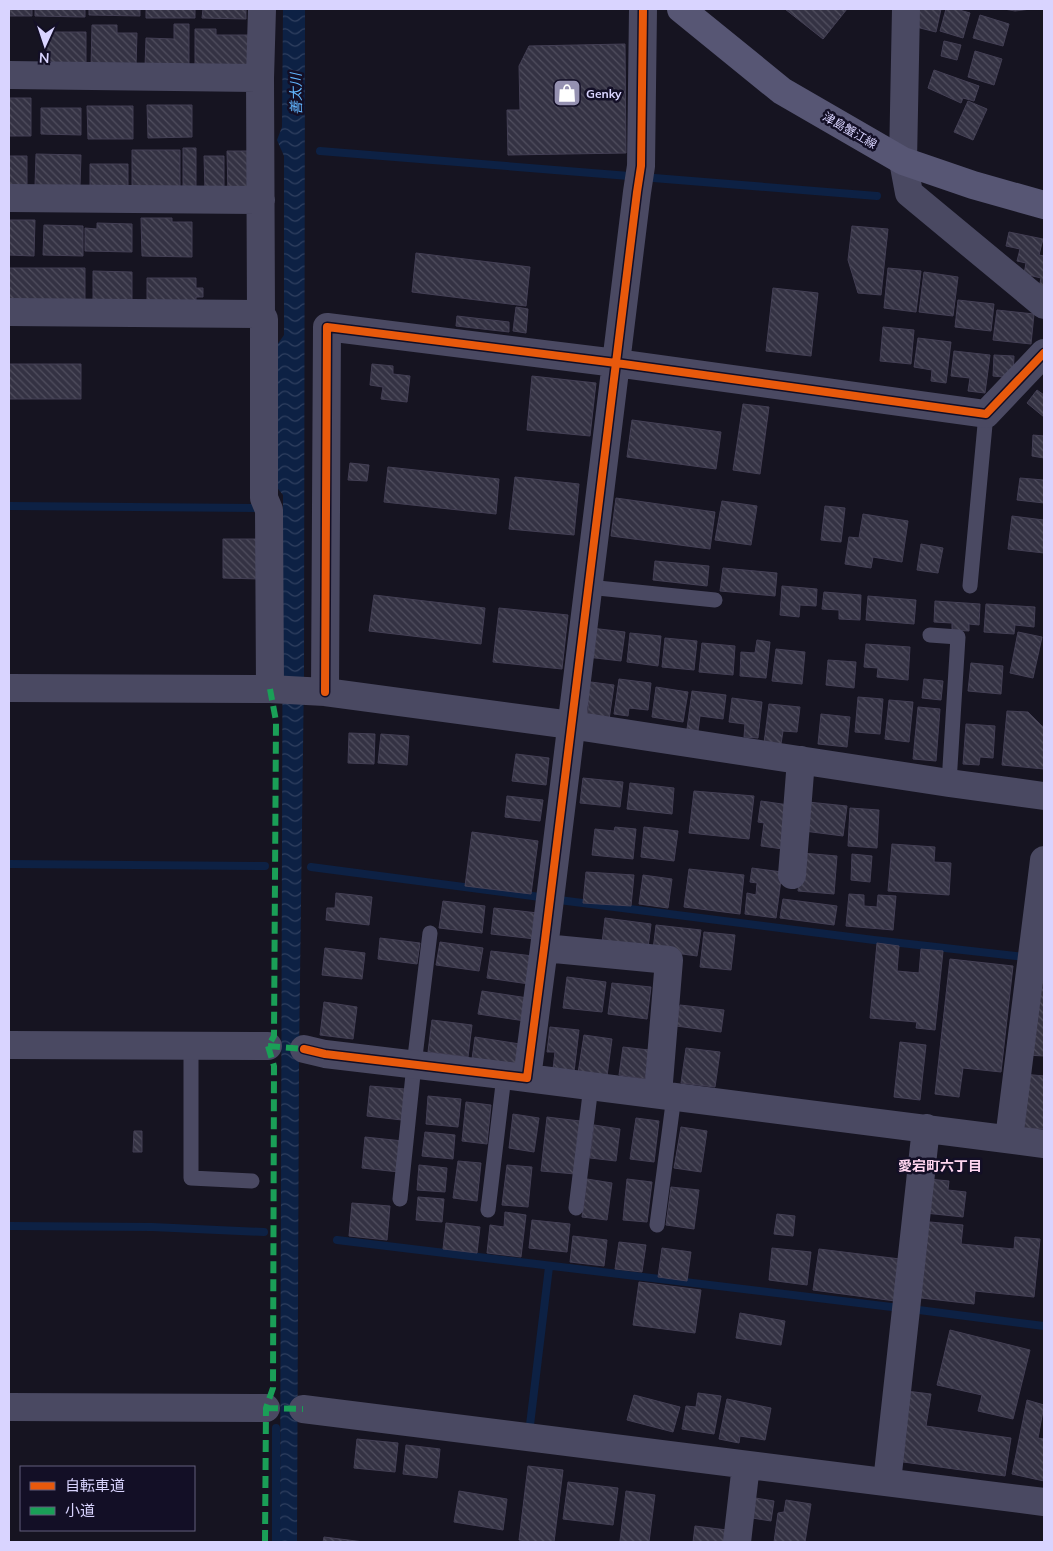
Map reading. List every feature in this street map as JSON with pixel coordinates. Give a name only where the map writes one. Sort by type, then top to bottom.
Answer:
[{"type":"main road","name":"津島蟹江線","points":[[680,9],[782,91],[902,161],[973,185],[1044,205]]},
{"type":"street","points":[[262,9],[260,78],[261,314],[264,319],[264,498],[269,510],[273,690]]},
{"type":"street","points":[[515,1077],[544,948],[636,192],[641,166],[644,9]]},
{"type":"street","points":[[906,9],[902,161],[909,193],[1044,306]]},
{"type":"street","points":[[9,75],[260,78]]},
{"type":"street","points":[[9,198],[260,200]]},
{"type":"street","points":[[9,312],[261,314]]},
{"type":"street","points":[[316,691],[327,327],[616,363],[986,414],[1044,353]]},
{"type":"street","points":[[9,688],[316,691],[571,725],[1044,796]]},
{"type":"street","points":[[792,875],[801,760]]},
{"type":"street","points":[[1009,1139],[1044,860]]},
{"type":"street","points":[[544,948],[669,960],[666,1095]]},
{"type":"street","points":[[9,1045],[268,1046]]},
{"type":"street","points":[[304,1049],[325,1054],[666,1095],[1044,1144]]},
{"type":"street","points":[[887,1482],[926,1128]]},
{"type":"street","points":[[9,1407],[266,1408]]},
{"type":"street","points":[[303,1409],[1044,1502]]},
{"type":"street","points":[[737,1542],[746,1465]]},
{"type":"lane","points":[[970,586],[986,414]]},
{"type":"lane","points":[[588,587],[715,600]]},
{"type":"lane","points":[[930,635],[958,637],[948,783]]},
{"type":"lane","points":[[400,1199],[430,933]]},
{"type":"lane","points":[[191,1046],[191,1178],[252,1181]]},
{"type":"lane","points":[[488,1210],[515,1077]]},
{"type":"lane","points":[[576,1208],[591,1086]]},
{"type":"lane","points":[[657,1225],[666,1095]]},
{"type":"water","name":"善太川","points":[[283,9],[305,9],[304,673],[299,1057],[297,1542],[280,1542],[283,495],[275,485],[277,345],[284,335],[284,156],[277,140],[282,127]]},
{"type":"building","points":[[9,9],[32,9],[32,16],[9,16]]},
{"type":"building","points":[[35,9],[85,9],[85,17],[35,16]]},
{"type":"building","points":[[89,9],[140,9],[140,16],[89,15]]},
{"type":"building","points":[[146,9],[195,9],[195,18],[146,18]]},
{"type":"building","points":[[203,9],[246,9],[246,19],[202,18]]},
{"type":"building","points":[[785,9],[847,9],[823,39]]},
{"type":"building","points":[[916,9],[941,9],[936,32],[912,26]]},
{"type":"building","points":[[946,9],[956,9],[970,13],[963,38],[940,31]]},
{"type":"building","points":[[1004,9],[1031,9],[1015,11]]},
{"type":"building","points":[[980,15],[1009,24],[1003,46],[973,38]]},
{"type":"building","points":[[174,24],[189,24],[189,68],[145,67],[146,38],[174,39]]},
{"type":"building","points":[[92,25],[117,25],[117,33],[137,33],[136,67],[91,67]]},
{"type":"building","points":[[195,29],[216,29],[216,35],[250,35],[250,67],[195,66]]},
{"type":"building","points":[[44,32],[86,32],[86,66],[44,65]]},
{"type":"building","points":[[944,41],[961,45],[957,60],[941,56]]},
{"type":"building","points":[[625,44],[626,153],[508,155],[507,110],[520,110],[519,66],[529,46]]},
{"type":"building","points":[[975,51],[1002,59],[994,85],[968,77]]},
{"type":"building","points":[[934,70],[979,86],[974,101],[963,98],[961,103],[928,88]]},
{"type":"building","points":[[9,98],[31,98],[31,136],[9,136]]},
{"type":"building","points":[[968,101],[987,109],[973,140],[954,132]]},
{"type":"building","points":[[147,105],[192,105],[192,137],[148,138]]},
{"type":"building","points":[[87,106],[133,106],[133,139],[88,139]]},
{"type":"building","points":[[41,108],[81,108],[81,135],[41,134]]},
{"type":"building","points":[[183,148],[196,148],[196,188],[183,188]]},
{"type":"building","points":[[132,150],[180,150],[180,187],[132,187]]},
{"type":"building","points":[[227,151],[252,151],[253,185],[228,194]]},
{"type":"building","points":[[36,154],[81,155],[80,186],[35,186]]},
{"type":"building","points":[[9,156],[27,156],[27,188],[9,188]]},
{"type":"building","points":[[204,156],[224,156],[224,190],[205,190]]},
{"type":"building","points":[[90,164],[128,164],[128,190],[90,191]]},
{"type":"building","points":[[141,218],[172,218],[172,222],[192,222],[192,257],[142,256]]},
{"type":"building","points":[[9,220],[35,220],[34,256],[9,255]]},
{"type":"building","points":[[97,223],[132,224],[132,252],[85,251],[85,228],[97,229]]},
{"type":"building","points":[[44,225],[83,226],[83,256],[43,255]]},
{"type":"building","points":[[852,226],[888,229],[881,295],[858,293],[848,260]]},
{"type":"building","points":[[1009,232],[1043,239],[1039,255],[1044,256],[1044,289],[1039,288],[1041,278],[1024,274],[1026,263],[1017,261],[1020,249],[1006,246]]},
{"type":"building","points":[[416,253],[530,267],[526,306],[412,292]]},
{"type":"building","points":[[9,268],[85,268],[85,303],[9,303]]},
{"type":"building","points":[[888,268],[921,271],[916,312],[884,308]]},
{"type":"building","points":[[93,271],[132,272],[132,304],[93,303]]},
{"type":"building","points":[[924,272],[958,277],[953,316],[919,312]]},
{"type":"building","points":[[147,278],[196,278],[196,288],[203,288],[203,297],[196,297],[196,303],[147,303]]},
{"type":"building","points":[[773,288],[818,293],[811,356],[766,351]]},
{"type":"building","points":[[958,300],[994,304],[991,331],[955,327]]},
{"type":"building","points":[[516,307],[528,309],[526,333],[513,331]]},
{"type":"building","points":[[997,310],[1034,314],[1031,344],[993,340]]},
{"type":"building","points":[[457,316],[509,322],[509,332],[456,326]]},
{"type":"building","points":[[883,327],[914,330],[911,364],[880,361]]},
{"type":"building","points":[[918,338],[951,342],[946,383],[931,381],[932,370],[914,367]]},
{"type":"building","points":[[954,351],[990,355],[985,393],[968,391],[970,378],[951,376]]},
{"type":"building","points":[[994,355],[1014,356],[1013,378],[993,376]]},
{"type":"building","points":[[9,364],[81,364],[81,399],[9,399]]},
{"type":"building","points":[[372,364],[393,366],[393,374],[410,376],[407,402],[381,399],[383,387],[370,385]]},
{"type":"building","points":[[532,376],[596,383],[590,436],[527,430]]},
{"type":"building","points":[[1037,390],[1044,395],[1044,417],[1027,403]]},
{"type":"building","points":[[743,404],[769,407],[760,474],[733,470]]},
{"type":"building","points":[[632,420],[721,432],[716,469],[627,457]]},
{"type":"building","points":[[1033,435],[1044,436],[1044,458],[1032,456]]},
{"type":"building","points":[[350,463],[369,465],[367,481],[348,480]]},
{"type":"building","points":[[388,467],[499,479],[496,514],[384,502]]},
{"type":"building","points":[[515,477],[579,484],[574,535],[509,529]]},
{"type":"building","points":[[1020,478],[1044,480],[1044,503],[1017,500]]},
{"type":"building","points":[[616,498],[715,512],[710,549],[611,536]]},
{"type":"building","points":[[722,501],[757,506],[751,545],[715,540]]},
{"type":"building","points":[[825,506],[845,508],[841,542],[821,540]]},
{"type":"building","points":[[863,514],[908,521],[902,562],[873,557],[871,568],[845,564],[849,537],[859,538]]},
{"type":"building","points":[[1012,516],[1044,520],[1044,553],[1008,549]]},
{"type":"building","points":[[223,539],[259,539],[259,579],[223,578]]},
{"type":"building","points":[[921,544],[943,548],[938,573],[917,570]]},
{"type":"building","points":[[655,561],[709,566],[707,586],[653,580]]},
{"type":"building","points":[[723,568],[777,573],[775,596],[720,591]]},
{"type":"building","points":[[782,586],[817,589],[816,606],[800,605],[799,617],[780,615]]},
{"type":"building","points":[[824,592],[861,595],[860,620],[839,619],[839,610],[822,609]]},
{"type":"building","points":[[374,595],[485,608],[481,644],[369,631]]},
{"type":"building","points":[[868,596],[916,600],[914,624],[866,620]]},
{"type":"building","points":[[935,601],[980,604],[979,625],[969,624],[969,631],[952,630],[952,623],[934,622]]},
{"type":"building","points":[[986,604],[1035,607],[1034,627],[1015,625],[1014,634],[984,632]]},
{"type":"building","points":[[499,608],[568,615],[562,669],[493,662]]},
{"type":"building","points":[[591,628],[625,632],[621,661],[587,657]]},
{"type":"building","points":[[1018,632],[1042,637],[1033,678],[1010,673]]},
{"type":"building","points":[[630,633],[661,636],[658,666],[627,662]]},
{"type":"building","points":[[665,638],[697,641],[694,670],[662,667]]},
{"type":"building","points":[[757,640],[770,642],[766,678],[740,676],[741,652],[755,653]]},
{"type":"building","points":[[702,643],[735,646],[733,675],[699,672]]},
{"type":"building","points":[[866,644],[910,647],[908,680],[877,677],[878,668],[864,667]]},
{"type":"building","points":[[776,649],[805,652],[802,684],[772,681]]},
{"type":"building","points":[[828,660],[856,662],[854,688],[826,685]]},
{"type":"building","points":[[971,663],[1003,666],[1001,694],[968,691]]},
{"type":"building","points":[[619,679],[651,683],[648,710],[629,708],[628,716],[614,714]]},
{"type":"building","points":[[924,679],[943,681],[941,700],[922,698]]},
{"type":"building","points":[[583,681],[614,685],[609,720],[587,716],[589,702],[580,701]]},
{"type":"building","points":[[656,687],[688,692],[683,722],[652,717]]},
{"type":"building","points":[[692,691],[726,695],[723,719],[700,716],[698,731],[687,729]]},
{"type":"building","points":[[858,697],[883,699],[880,734],[855,732]]},
{"type":"building","points":[[732,698],[762,702],[758,738],[744,737],[745,724],[729,722]]},
{"type":"building","points":[[889,700],[913,702],[909,742],[885,739]]},
{"type":"building","points":[[769,704],[800,707],[797,732],[783,731],[781,744],[764,743]]},
{"type":"building","points":[[918,707],[940,709],[936,761],[913,759]]},
{"type":"building","points":[[1007,711],[1028,712],[1044,727],[1044,769],[1002,765]]},
{"type":"building","points":[[821,714],[850,717],[847,747],[818,744]]},
{"type":"building","points":[[966,724],[995,726],[993,758],[980,757],[979,765],[963,764]]},
{"type":"building","points":[[349,733],[375,734],[374,764],[348,763]]},
{"type":"building","points":[[381,734],[409,736],[407,765],[378,763]]},
{"type":"building","points":[[516,754],[549,758],[546,785],[512,781]]},
{"type":"building","points":[[583,778],[623,782],[620,807],[580,803]]},
{"type":"building","points":[[630,783],[674,788],[672,814],[627,809]]},
{"type":"building","points":[[694,791],[754,796],[749,839],[689,833]]},
{"type":"building","points":[[507,796],[543,800],[540,821],[505,817]]},
{"type":"building","points":[[761,801],[789,805],[783,849],[761,846],[764,823],[758,822]]},
{"type":"building","points":[[808,802],[847,806],[843,836],[804,831]]},
{"type":"building","points":[[850,808],[879,810],[877,848],[848,846]]},
{"type":"building","points":[[615,827],[636,829],[633,859],[592,855],[595,829],[614,831]]},
{"type":"building","points":[[644,827],[678,831],[674,861],[641,857]]},
{"type":"building","points":[[472,832],[538,841],[531,894],[465,886]]},
{"type":"building","points":[[892,844],[935,847],[934,862],[951,863],[949,895],[888,891]]},
{"type":"building","points":[[802,853],[837,856],[834,894],[798,891]]},
{"type":"building","points":[[852,854],[872,856],[870,882],[851,880]]},
{"type":"building","points":[[752,868],[782,872],[776,918],[745,914],[747,893],[756,895],[757,883],[750,882]]},
{"type":"building","points":[[689,869],[744,875],[740,914],[684,907]]},
{"type":"building","points":[[586,872],[634,875],[631,906],[583,903]]},
{"type":"building","points":[[643,875],[672,879],[668,908],[639,904]]},
{"type":"building","points":[[336,893],[372,897],[369,925],[326,920],[327,908],[335,908]]},
{"type":"building","points":[[849,894],[864,895],[864,906],[877,907],[878,895],[896,896],[893,930],[846,926]]},
{"type":"building","points":[[783,899],[837,906],[834,925],[780,918]]},
{"type":"building","points":[[443,901],[485,906],[482,933],[439,928]]},
{"type":"building","points":[[494,908],[538,913],[535,939],[491,934]]},
{"type":"building","points":[[605,918],[651,924],[648,948],[602,943]]},
{"type":"building","points":[[656,925],[701,930],[697,956],[653,950]]},
{"type":"building","points":[[704,932],[735,935],[731,970],[700,967]]},
{"type":"building","points":[[380,938],[420,943],[417,964],[378,959]]},
{"type":"building","points":[[440,942],[483,948],[479,971],[436,965]]},
{"type":"building","points":[[877,943],[899,946],[897,971],[919,973],[921,949],[943,951],[935,1030],[916,1028],[917,1022],[870,1018]]},
{"type":"building","points":[[325,948],[365,953],[362,979],[322,975]]},
{"type":"building","points":[[491,951],[533,956],[529,984],[487,978]]},
{"type":"building","points":[[950,959],[1013,966],[1001,1072],[963,1068],[959,1097],[935,1094]]},
{"type":"building","points":[[1044,967],[1044,1056],[1027,1055]]},
{"type":"building","points":[[567,977],[606,982],[602,1012],[563,1008]]},
{"type":"building","points":[[612,983],[651,987],[647,1019],[608,1014]]},
{"type":"building","points":[[482,991],[528,998],[525,1021],[478,1014]]},
{"type":"building","points":[[324,1002],[357,1007],[353,1039],[320,1035]]},
{"type":"building","points":[[680,1005],[724,1010],[721,1032],[676,1026]]},
{"type":"building","points":[[432,1020],[472,1025],[468,1057],[428,1052]]},
{"type":"building","points":[[550,1027],[579,1030],[574,1072],[553,1069],[555,1052],[547,1052]]},
{"type":"building","points":[[584,1035],[612,1039],[607,1076],[578,1073]]},
{"type":"building","points":[[475,1037],[520,1044],[517,1065],[472,1059]]},
{"type":"building","points":[[900,1042],[926,1045],[920,1100],[894,1097]]},
{"type":"building","points":[[623,1047],[649,1050],[645,1079],[619,1075]]},
{"type":"building","points":[[686,1048],[720,1052],[715,1087],[681,1083]]},
{"type":"building","points":[[1023,1074],[1044,1076],[1044,1129],[1020,1128]]},
{"type":"building","points":[[370,1086],[405,1089],[402,1120],[367,1116]]},
{"type":"building","points":[[428,1096],[461,1099],[458,1127],[426,1124]]},
{"type":"building","points":[[466,1102],[491,1105],[487,1144],[462,1141]]},
{"type":"building","points":[[513,1114],[539,1118],[534,1152],[509,1148]]},
{"type":"building","points":[[547,1117],[580,1121],[575,1174],[541,1171]]},
{"type":"building","points":[[636,1118],[659,1121],[654,1162],[630,1159]]},
{"type":"building","points":[[594,1125],[620,1129],[616,1161],[590,1158]]},
{"type":"building","points":[[681,1127],[707,1131],[701,1172],[674,1168]]},
{"type":"building","points":[[134,1131],[142,1131],[142,1152],[133,1152]]},
{"type":"building","points":[[425,1132],[455,1135],[453,1159],[422,1156]]},
{"type":"building","points":[[365,1137],[403,1141],[399,1172],[362,1168]]},
{"type":"building","points":[[458,1161],[481,1163],[477,1201],[453,1198]]},
{"type":"building","points":[[419,1165],[447,1168],[445,1192],[417,1190]]},
{"type":"building","points":[[507,1165],[532,1167],[528,1207],[502,1205]]},
{"type":"building","points":[[587,1179],[612,1183],[607,1220],[582,1217]]},
{"type":"building","points":[[627,1179],[652,1182],[647,1222],[623,1220]]},
{"type":"building","points":[[928,1179],[949,1181],[948,1190],[966,1192],[963,1217],[925,1213]]},
{"type":"building","points":[[671,1187],[699,1190],[694,1229],[666,1225]]},
{"type":"building","points":[[418,1197],[444,1199],[442,1222],[416,1220]]},
{"type":"building","points":[[352,1203],[390,1206],[387,1240],[349,1236]]},
{"type":"building","points":[[505,1212],[526,1215],[521,1257],[487,1253],[490,1225],[504,1227]]},
{"type":"building","points":[[777,1214],[795,1216],[793,1236],[774,1234]]},
{"type":"building","points":[[532,1220],[570,1224],[567,1252],[529,1248]]},
{"type":"building","points":[[919,1221],[963,1225],[961,1244],[1014,1249],[1015,1237],[1040,1239],[1034,1297],[975,1291],[974,1304],[912,1297]]},
{"type":"building","points":[[446,1223],[480,1227],[477,1253],[443,1249]]},
{"type":"building","points":[[573,1236],[607,1240],[604,1266],[570,1262]]},
{"type":"building","points":[[619,1242],[646,1245],[642,1272],[615,1269]]},
{"type":"building","points":[[662,1248],[691,1252],[687,1281],[658,1277]]},
{"type":"building","points":[[772,1248],[811,1252],[807,1285],[769,1280]]},
{"type":"building","points":[[819,1249],[900,1259],[895,1301],[813,1290]]},
{"type":"building","points":[[639,1282],[701,1290],[695,1333],[633,1325]]},
{"type":"building","points":[[740,1313],[785,1321],[781,1345],[736,1338]]},
{"type":"building","points":[[950,1330],[1030,1350],[1013,1419],[978,1411],[982,1395],[937,1385]]},
{"type":"building","points":[[906,1391],[931,1394],[926,1426],[1011,1438],[1005,1476],[896,1461]]},
{"type":"building","points":[[698,1393],[721,1396],[714,1434],[682,1429],[686,1406],[696,1407]]},
{"type":"building","points":[[634,1395],[680,1407],[673,1432],[627,1420]]},
{"type":"building","points":[[727,1399],[771,1408],[765,1440],[740,1436],[739,1443],[719,1439]]},
{"type":"building","points":[[1027,1400],[1044,1405],[1038,1438],[1044,1439],[1044,1481],[1012,1474]]},
{"type":"building","points":[[357,1439],[398,1443],[395,1472],[354,1468]]},
{"type":"building","points":[[406,1445],[440,1449],[437,1478],[403,1474]]},
{"type":"building","points":[[528,1466],[563,1470],[554,1542],[519,1540]]},
{"type":"building","points":[[568,1482],[618,1488],[613,1525],[563,1519]]},
{"type":"building","points":[[459,1491],[507,1499],[503,1530],[454,1522]]},
{"type":"building","points":[[626,1491],[655,1495],[649,1542],[620,1541]]},
{"type":"building","points":[[749,1497],[774,1501],[771,1521],[746,1517]]},
{"type":"building","points":[[786,1500],[811,1504],[805,1542],[774,1542],[778,1513],[784,1512]]},
{"type":"building","points":[[695,1526],[727,1530],[725,1542],[693,1542]]},
{"type":"building","points":[[324,1537],[364,1542],[323,1542]]},
{"type":"waterway","points":[[320,151],[877,196]]},
{"type":"waterway","points":[[9,506],[256,508]]},
{"type":"waterway","points":[[9,864],[265,866]]},
{"type":"waterway","points":[[311,867],[540,897]]},
{"type":"waterway","points":[[559,900],[1024,957]]},
{"type":"waterway","points":[[9,1226],[152,1227],[264,1232]]},
{"type":"waterway","points":[[337,1240],[900,1308]]},
{"type":"waterway","points":[[530,1425],[549,1267]]},
{"type":"waterway","points":[[911,1309],[1044,1326]]},
{"type":"waterway","points":[[276,1428],[276,1542]]},
{"type":"marked path","points":[[265,1542],[266,1408],[273,1388],[274,1066],[268,1046],[274,1036],[276,721],[270,689]]},
{"type":"marked path","points":[[268,1046],[304,1049]]},
{"type":"marked path","points":[[266,1408],[303,1409]]},
{"type":"cycle path","points":[[304,1049],[325,1054],[527,1078],[641,166],[643,9]]},
{"type":"cycle path","points":[[325,692],[327,327],[616,363],[986,414],[1044,353]]},
{"type":"place","name":"Genky","points":[[567,93]]},
{"type":"district","name":"愛宕町六丁目","points":[[940,1166]]}]
